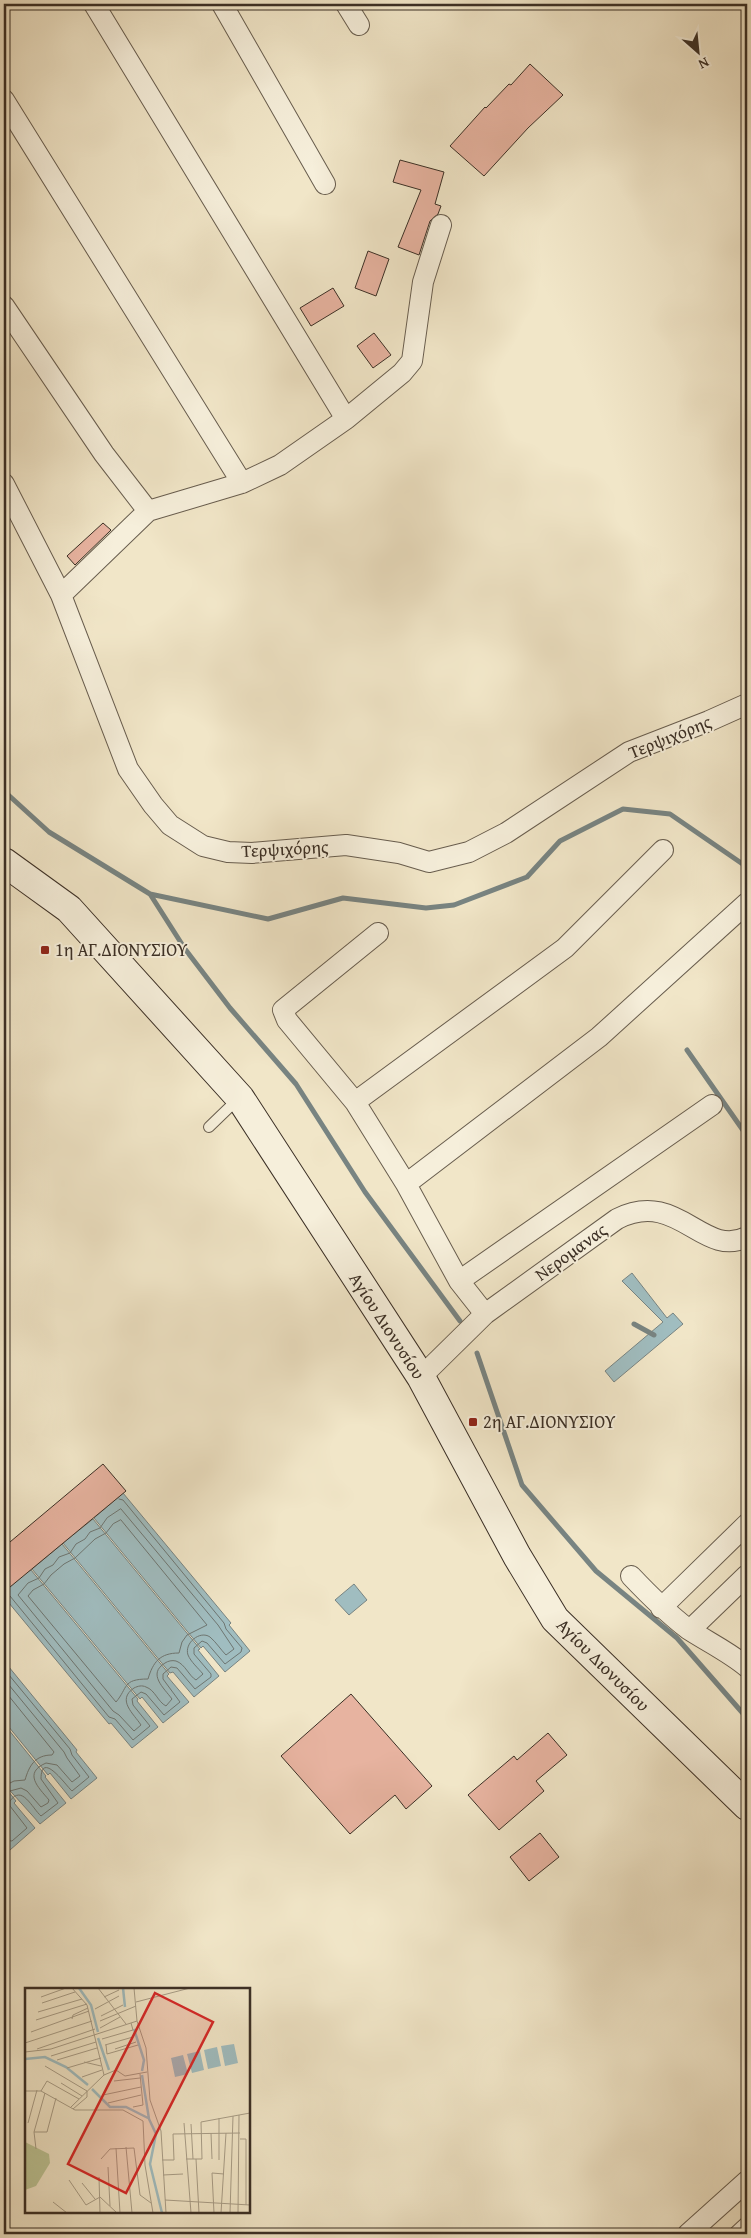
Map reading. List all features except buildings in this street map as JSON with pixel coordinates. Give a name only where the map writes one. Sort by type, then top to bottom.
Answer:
[{"type":"street","points":[[94,4],[346,419]]},
{"type":"street","points":[[222,4],[324,184]]},
{"type":"street","points":[[346,4],[359,25]]},
{"type":"street","points":[[4,100],[242,483]]},
{"type":"street","points":[[61,595],[148,512],[242,483],[280,465],[346,419],[402,374],[412,361],[424,282],[441,225]]},
{"type":"street","points":[[4,306],[104,454],[148,512]]},
{"type":"street","name":"Τερψιχόρης","points":[[4,484],[61,595],[128,769],[153,805],[170,825],[203,846],[228,852],[252,853],[346,846],[399,853],[429,862],[468,852],[506,833],[629,752],[710,722],[747,704]]},
{"type":"street","points":[[356,1102],[565,948],[663,850]]},
{"type":"street","name":"Αγίου Διονυσίου","points":[[4,862],[69,909],[240,1098],[421,1377],[517,1556],[555,1619],[747,1806]]},
{"type":"street","points":[[406,1184],[599,1037],[747,903]]},
{"type":"street","points":[[378,933],[283,1010],[287,1020],[356,1102],[406,1184],[459,1281],[485,1314]]},
{"type":"street","points":[[459,1281],[712,1105]]},
{"type":"street","name":"Νερομανας","points":[[421,1377],[485,1314],[617,1219],[631,1212],[646,1210],[661,1212],[679,1219],[712,1238],[728,1241],[747,1237]]},
{"type":"street","points":[[661,1608],[747,1524]]},
{"type":"street","points":[[690,1630],[747,1574]]},
{"type":"street","points":[[631,1576],[661,1608],[690,1630],[732,1655],[747,1667]]},
{"type":"street","points":[[688,2234],[747,2181]]},
{"type":"lane","points":[[209,1126],[240,1098]]},
{"type":"lane","points":[[733,2234],[747,2221]]},
{"type":"water","points":[[632,1273],[667,1318],[673,1313],[683,1324],[614,1382],[605,1371],[663,1322],[622,1281]]},
{"type":"water","points":[[123,1493],[231,1623],[229,1625],[250,1651],[225,1672],[203,1646],[201,1648],[94,1518]]},
{"type":"water","points":[[93,1519],[200,1649],[198,1650],[219,1676],[194,1697],[173,1672],[170,1673],[63,1543]]},
{"type":"water","points":[[62,1544],[169,1674],[167,1676],[189,1702],[163,1723],[142,1697],[140,1699],[32,1569]]},
{"type":"water","points":[[12,1550],[29,1571],[31,1570],[138,1699],[137,1701],[158,1727],[132,1748],[111,1723],[109,1724],[4,1597],[4,1571],[14,1583],[17,1580],[4,1564],[4,1556]]},
{"type":"water","points":[[354,1584],[367,1600],[349,1615],[335,1600]]},
{"type":"water","points":[[4,1661],[77,1750],[76,1752],[97,1778],[71,1799],[50,1773],[48,1775],[4,1721]]},
{"type":"water","points":[[4,1724],[66,1803],[40,1824],[4,1784]]},
{"type":"water","points":[[4,1786],[16,1801],[14,1803],[35,1828],[10,1850],[4,1842]]},
{"type":"waterway","points":[[4,791],[49,832],[150,894],[185,949],[230,1008],[296,1084],[365,1192],[460,1321]]},
{"type":"waterway","points":[[150,894],[268,919],[343,898],[426,908],[454,905],[527,877],[560,841],[623,809],[670,814],[747,867]]},
{"type":"waterway","points":[[687,1050],[747,1136]]},
{"type":"waterway","points":[[634,1324],[654,1335]]},
{"type":"waterway","points":[[477,1353],[522,1485],[596,1571],[677,1638],[747,1718]]},
{"type":"place","name":"1η ΑΓ.ΔΙΟΝΥΣΙΟΥ","points":[[45,950]]},
{"type":"place","name":"2η ΑΓ.ΔΙΟΝΥΣΙΟΥ","points":[[473,1422]]}]
